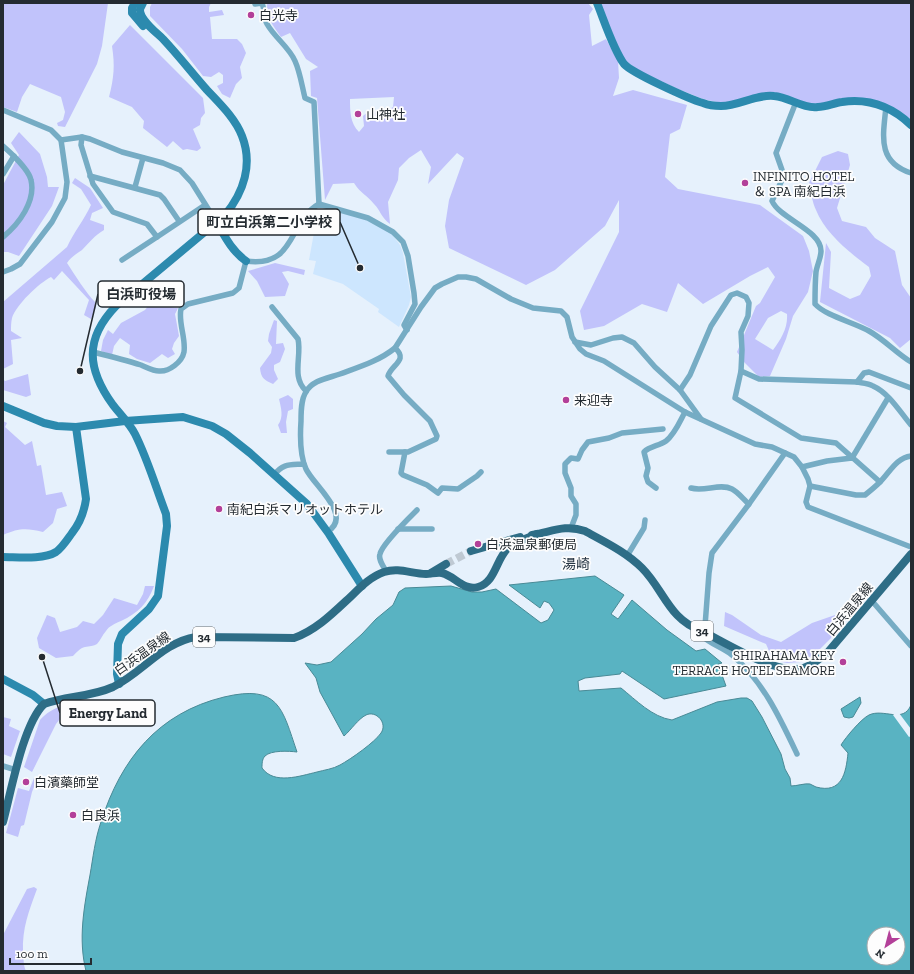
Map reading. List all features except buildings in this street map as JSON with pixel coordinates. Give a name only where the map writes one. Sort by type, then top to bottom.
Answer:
[{"type":"main road","name":"白浜温泉線","points":[[44,704],[95,693],[119,684],[166,650],[187,639],[196,637],[294,638],[306,634],[362,586],[386,571],[400,570],[418,573],[443,574],[470,588],[481,586],[488,580],[508,548],[517,542],[552,529],[571,528],[585,531],[627,556],[641,567],[650,577],[679,618],[692,628],[702,631],[771,665],[786,670],[800,669],[813,663],[828,652],[911,554]]},
{"type":"main road","name":"白浜温泉線","points":[[471,551],[525,535],[537,534]]},
{"type":"main road","points":[[430,574],[446,564]]},
{"type":"main road","points":[[3,822],[23,744],[37,713],[44,704]]},
{"type":"street","points":[[119,684],[117,674],[118,644],[122,634],[149,609],[158,596],[167,526],[166,514],[134,432],[102,389],[97,377],[92,352],[93,342],[107,315],[116,306],[202,233],[217,223],[235,203],[240,194],[246,175],[247,157],[242,136],[224,108],[133,15],[132,8],[135,3]]},
{"type":"street","points":[[143,3],[140,9],[140,14],[142,17],[176,53],[207,90]]},
{"type":"street","points":[[255,4],[262,3],[267,24],[285,46],[295,62],[305,98],[314,102],[319,204]]},
{"type":"street","points":[[596,3],[624,64],[632,70],[704,104],[728,106],[763,97],[774,96],[809,107],[818,107],[843,101],[864,102],[886,107],[897,113],[911,125]]},
{"type":"street","points":[[796,102],[776,153],[782,170],[782,180],[772,201],[780,212],[810,232],[818,242],[821,250],[816,272],[815,304],[820,310],[858,325],[870,332],[890,345],[911,362]]},
{"type":"street","points":[[886,107],[883,138],[889,158],[896,167],[911,173]]},
{"type":"street","points":[[3,110],[51,130],[61,140],[67,182],[65,198],[52,222],[20,264],[3,272]]},
{"type":"street","points":[[61,140],[82,138],[90,139],[122,152],[163,163],[180,170],[192,183],[231,247],[246,261],[263,262],[280,254],[293,237],[305,216],[310,210],[319,204],[368,218],[393,232],[403,242],[408,256],[414,293],[414,306],[404,325],[407,330]]},
{"type":"street","points":[[82,138],[82,145],[93,184],[113,212],[147,224],[157,236]]},
{"type":"street","points":[[3,146],[14,156],[31,179],[32,196],[19,219],[3,236]]},
{"type":"street","points":[[3,174],[14,156]]},
{"type":"street","points":[[135,188],[143,158]]},
{"type":"street","points":[[90,176],[162,196],[179,221]]},
{"type":"street","points":[[122,260],[205,205]]},
{"type":"street","points":[[92,352],[159,371],[168,370],[177,364],[184,354],[185,343],[179,317],[181,309],[188,304],[233,294],[239,288],[246,261]]},
{"type":"street","points":[[327,532],[332,529],[336,521],[335,511],[312,480],[304,464],[300,420],[302,402],[306,391],[309,387],[321,380],[377,360],[384,356],[394,348],[407,330],[420,307],[435,288],[449,280],[458,277],[466,277],[484,283],[511,299],[533,308],[562,311],[568,317],[572,338],[580,349],[586,354],[604,361],[685,412],[755,444],[772,447],[794,457],[802,467],[810,486],[806,502],[808,507],[911,547]]},
{"type":"street","points":[[680,390],[690,375],[711,326],[731,295],[737,293],[746,297],[749,303],[748,316],[741,332],[741,371],[736,398],[801,438],[836,442],[880,482]]},
{"type":"street","points":[[272,308],[298,339],[297,372],[303,389],[306,391]]},
{"type":"street","points":[[575,342],[591,346],[613,338],[622,337],[634,343],[655,367],[680,390],[702,420]]},
{"type":"street","points":[[389,452],[405,452],[417,449],[436,439],[437,436],[430,421],[404,395],[388,376],[389,372],[396,365],[400,356],[394,348]]},
{"type":"street","points":[[741,371],[759,379],[857,382],[872,385],[888,398],[911,425]]},
{"type":"street","points":[[857,382],[864,373],[869,372],[911,388]]},
{"type":"street","points":[[852,458],[888,398]]},
{"type":"street","points":[[3,406],[44,423],[57,426],[76,427],[125,421],[183,417],[212,426],[226,434],[250,453],[307,504],[362,586]]},
{"type":"street","points":[[656,488],[648,482],[646,476],[648,468],[644,452],[648,448],[662,444],[668,440],[685,412]]},
{"type":"street","points":[[3,557],[40,557],[55,552],[63,546],[79,524],[86,500],[76,427]]},
{"type":"street","points":[[571,528],[576,515],[576,504],[571,496],[571,488],[565,474],[565,464],[571,458],[578,459],[588,442],[609,438],[622,433],[663,430]]},
{"type":"street","points":[[405,452],[401,473],[426,485],[438,493],[442,488],[458,489],[481,472]]},
{"type":"street","points":[[785,453],[712,553],[705,626],[701,635],[731,654],[753,675],[775,709],[797,754]]},
{"type":"street","points":[[810,486],[856,495],[865,495],[880,482],[896,462],[905,457],[911,456]]},
{"type":"street","points":[[802,467],[827,461],[852,458]]},
{"type":"street","points":[[274,475],[279,468],[283,466],[304,464]]},
{"type":"street","points":[[691,488],[696,490],[723,487],[732,489],[749,504]]},
{"type":"street","points":[[386,571],[380,560],[382,548],[417,510]]},
{"type":"street","points":[[627,556],[641,532],[645,520]]},
{"type":"street","points":[[398,529],[432,529]]},
{"type":"street","points":[[872,601],[911,646]]},
{"type":"street","points":[[3,679],[33,695],[44,704]]},
{"type":"street","points":[[3,766],[16,770]]},
{"type":"shaded area","points":[[3,3],[108,3],[102,46],[97,64],[65,127],[58,126],[57,123],[63,120],[65,112],[61,97],[30,84],[22,97],[17,112],[3,107]]},
{"type":"shaded area","points":[[152,3],[211,3],[209,12],[222,10],[224,15],[210,17],[212,39],[237,39],[242,44],[246,53],[240,67],[242,78],[236,84],[230,98],[222,94],[217,86],[223,83],[223,75],[219,72],[211,77],[203,76],[182,49],[150,16],[150,7]]},
{"type":"shaded area","points":[[267,3],[588,3],[593,9],[589,15],[592,46],[606,39],[618,61],[619,78],[613,96],[633,90],[687,105],[680,129],[670,134],[665,177],[678,189],[760,205],[803,236],[809,251],[813,271],[808,292],[793,316],[786,339],[770,376],[759,377],[744,362],[737,352],[756,306],[760,303],[775,277],[768,267],[703,304],[678,283],[667,312],[642,304],[604,326],[584,330],[580,311],[619,232],[619,200],[605,226],[555,270],[526,285],[449,248],[445,226],[449,200],[464,158],[457,153],[428,184],[431,167],[421,150],[409,158],[399,168],[398,180],[388,202],[390,224],[354,183],[333,184],[325,200],[317,98],[311,96],[310,71],[318,67],[306,59],[290,33],[281,37],[271,21]],"holes":[[[394,97],[393,107],[385,112],[369,111],[363,116],[364,126],[359,132],[352,121],[350,99]],[[781,311],[787,314],[785,329],[773,350],[755,339],[768,318]]]},
{"type":"shaded area","points":[[599,3],[911,3],[911,119],[882,102],[807,104],[770,93],[721,103],[703,99],[639,71],[626,61]]},
{"type":"shaded area","points":[[130,25],[203,98],[205,113],[201,118],[200,125],[193,129],[201,148],[197,151],[187,149],[183,150],[173,141],[167,147],[143,128],[144,121],[132,107],[109,97],[114,72],[112,46]]},
{"type":"shaded area","points":[[19,132],[40,154],[47,177],[48,187],[59,187],[52,206],[19,256],[8,252],[3,252],[3,185],[19,155],[11,143]]},
{"type":"shaded area","points":[[838,151],[848,154],[850,165],[837,208],[842,221],[866,227],[875,238],[895,251],[902,285],[911,298],[911,339],[900,348],[890,338],[820,302],[826,243],[831,252],[829,288],[850,299],[860,295],[871,276],[869,267],[846,249],[825,227],[813,200],[809,183],[822,157]]},
{"type":"shaded area","points":[[75,178],[90,188],[103,208],[92,213],[90,220],[104,225],[104,230],[67,263],[84,289],[95,302],[96,307],[91,319],[84,315],[89,300],[62,271],[54,280],[51,277],[46,280],[28,295],[14,313],[11,331],[22,338],[11,340],[13,364],[3,369],[3,302],[67,247],[91,205],[81,189],[72,183]]},
{"type":"shaded area","points":[[324,209],[364,218],[391,233],[400,245],[403,253],[411,297],[399,327],[378,312],[379,309],[343,284],[313,274],[316,261],[309,260],[318,211]]},
{"type":"shaded area","points":[[275,263],[305,270],[304,275],[288,271],[282,272],[289,284],[285,296],[265,297],[257,281],[248,271]]},
{"type":"shaded area","points":[[151,286],[153,294],[157,292],[164,304],[170,307],[178,308],[175,314],[179,336],[172,349],[175,354],[168,358],[162,354],[150,363],[137,359],[129,354],[130,345],[120,338],[114,346],[112,355],[101,351],[103,340],[108,330],[113,334],[121,323],[145,310],[149,305],[149,288]]},
{"type":"shaded area","points":[[274,320],[277,321],[276,344],[283,343],[285,349],[280,362],[274,365],[274,370],[278,379],[273,384],[264,378],[261,374],[260,368],[271,353],[272,347],[268,341]]},
{"type":"shaded area","points":[[28,374],[31,395],[26,397],[3,390],[3,379],[5,381]]},
{"type":"shaded area","points":[[288,395],[293,399],[293,409],[288,411],[286,422],[287,433],[281,433],[278,425],[281,419],[279,399]]},
{"type":"shaded area","points":[[3,421],[7,423],[5,427],[25,445],[32,441],[37,466],[41,465],[46,495],[62,492],[67,506],[57,509],[53,523],[43,532],[23,529],[3,535]]},
{"type":"shaded area","points":[[595,576],[624,595],[611,614],[618,619],[632,600],[667,630],[696,651],[705,649],[722,663],[718,664],[726,686],[664,699],[622,671],[620,674],[585,678],[578,681],[579,691],[621,688],[651,712],[672,720],[717,702],[747,698],[752,701],[762,717],[781,754],[785,769],[790,778],[791,786],[810,784],[816,787],[825,788],[837,785],[844,774],[848,753],[841,745],[854,728],[869,715],[875,713],[903,714],[908,711],[911,705],[911,971],[86,971],[82,947],[83,923],[94,848],[99,828],[109,799],[119,778],[131,759],[145,742],[161,727],[180,714],[201,704],[224,697],[242,694],[256,694],[267,697],[276,703],[287,723],[297,752],[285,751],[268,754],[263,760],[262,768],[267,773],[280,778],[295,777],[328,769],[345,762],[356,755],[378,737],[383,729],[383,725],[380,718],[374,714],[366,715],[360,719],[344,736],[320,692],[316,678],[305,663],[317,665],[331,662],[393,605],[399,592],[405,588],[451,586],[472,592],[482,592],[496,589],[541,623],[548,620],[554,610],[549,603],[544,601],[540,608],[509,585]]},
{"type":"shaded area","points":[[145,586],[154,586],[149,598],[142,607],[132,615],[109,628],[97,644],[82,648],[73,656],[56,658],[39,648],[37,638],[47,615],[55,618],[60,632],[77,627],[83,621],[94,624],[103,615],[114,598],[137,605],[143,594]]},
{"type":"shaded area","points":[[725,612],[732,615],[761,635],[781,642],[812,623],[835,615],[838,619],[831,638],[816,653],[801,662],[787,663],[773,660],[766,644],[724,626]]},
{"type":"shaded area","points":[[860,697],[861,703],[853,717],[844,717],[841,709]]},
{"type":"shaded area","points":[[63,706],[66,711],[56,724],[32,772],[24,767],[40,720],[50,711]]},
{"type":"shaded area","points":[[3,717],[11,719],[9,726],[20,731],[11,757],[3,754]]},
{"type":"shaded area","points":[[34,778],[37,779],[32,792],[24,825],[21,826],[18,837],[6,833],[18,788],[29,791]]},
{"type":"shaded area","points":[[34,887],[37,889],[27,920],[23,943],[24,964],[26,971],[3,971],[3,935],[27,889]]},
{"type":"pier","points":[[893,712],[899,713],[911,729],[911,736],[909,737],[893,715]]},
{"type":"tunnel","points":[[446,564],[471,551]]},
{"type":"place","name":"白光寺","points":[[251,15]]},
{"type":"place","name":"山神社","points":[[358,114]]},
{"type":"place","name":"INFINITO HOTEL ＆ SPA 南紀白浜","points":[[745,183]]},
{"type":"place","name":"町立白浜第二小学校","points":[[360,268]]},
{"type":"place","name":"白浜町役場","points":[[80,371]]},
{"type":"place","name":"来迎寺","points":[[566,400]]},
{"type":"place","name":"南紀白浜マリオットホテル","points":[[219,509]]},
{"type":"place","name":"白浜温泉郵便局","points":[[478,544]]},
{"type":"place","name":"Energy Land","points":[[42,657]]},
{"type":"place","name":"SHIRAHAMA KEY TERRACE HOTEL SEAMORE","points":[[843,662]]},
{"type":"place","name":"白濱藥師堂","points":[[26,782]]},
{"type":"place","name":"白良浜","points":[[73,815]]},
{"type":"district","name":"湯崎","points":[[576,564]]}]
